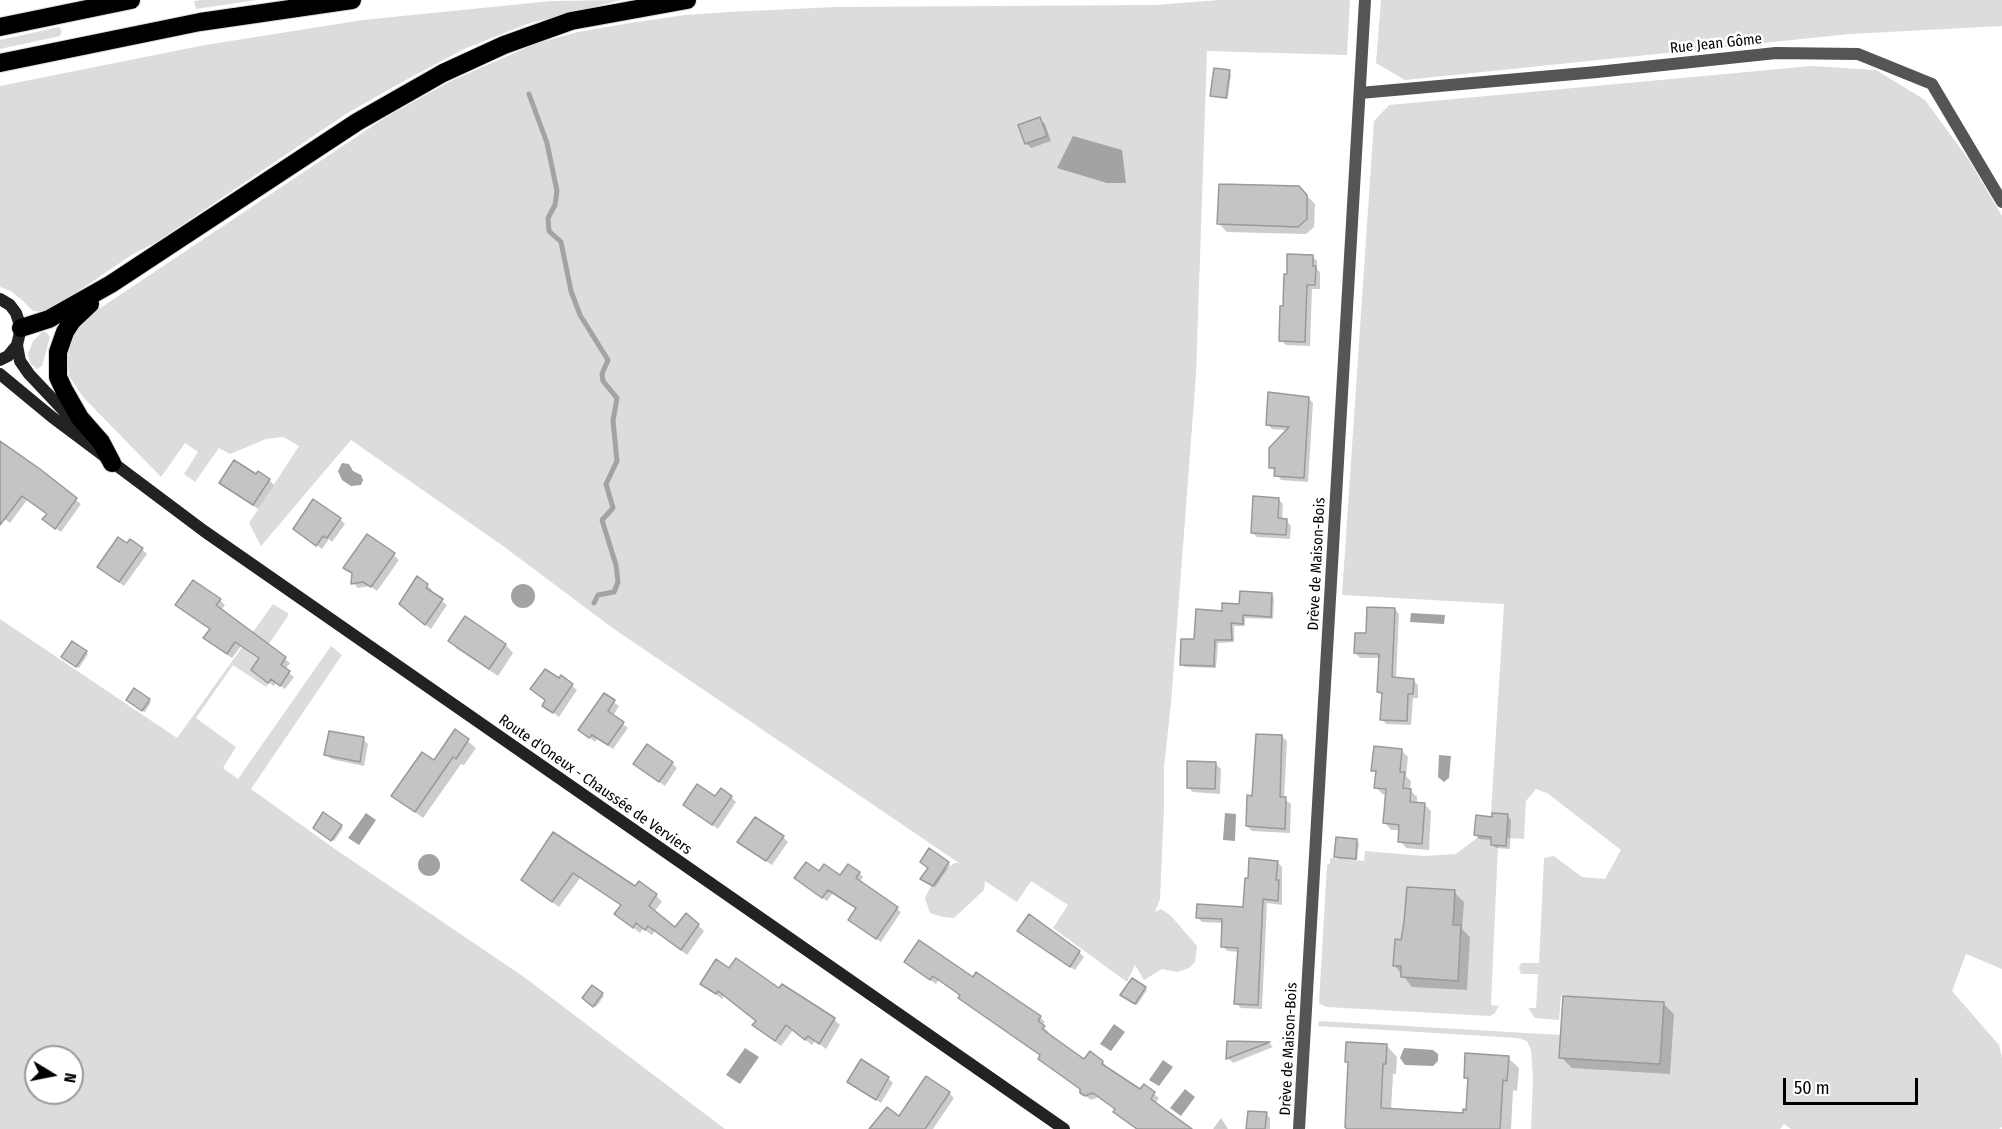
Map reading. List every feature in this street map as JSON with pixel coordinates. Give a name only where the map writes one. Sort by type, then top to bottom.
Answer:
[{"type":"highway","points":[[0,27],[131,0]]},
{"type":"highway","points":[[0,63],[200,22],[352,0]]},
{"type":"highway","points":[[19,337],[111,284],[357,122],[443,73],[504,45],[571,21],[687,0]]},
{"type":"highway","points":[[111,284],[81,311],[69,327],[61,341],[57,364],[58,377],[70,402],[80,418],[101,442],[112,463]]},
{"type":"main road","points":[[0,299],[10,305],[16,313],[20,361],[29,374],[112,463]]},
{"type":"main road","points":[[4,358],[19,337]]},
{"type":"main road","points":[[0,374],[112,463]]},
{"type":"main road","name":"Route d'Oneux - Chaussée de Verviers","points":[[112,463],[204,531],[1064,1129]]},
{"type":"street","name":"Drève de Maison-Bois","points":[[1299,1129],[1365,0]]},
{"type":"street","name":"Rue Jean Gôme","points":[[1360,93],[1776,53],[1858,54],[1932,84],[2002,202]]},
{"type":"shaded area","points":[[257,0],[196,9],[194,1]]},
{"type":"shaded area","points":[[621,0],[527,24],[464,49],[404,81],[346,114],[155,243],[133,254],[45,312],[33,311],[11,291],[0,287],[0,86],[205,45],[363,20],[551,1]]},
{"type":"shaded area","points":[[1220,0],[1350,0],[1347,55],[1207,51],[1196,375],[1164,767],[1160,899],[1155,912],[1161,909],[1171,916],[1197,946],[1195,962],[1189,968],[1177,972],[1162,969],[1144,980],[1135,965],[1127,982],[1053,928],[1068,905],[1031,881],[1017,902],[985,881],[984,890],[954,918],[930,913],[925,898],[936,875],[955,863],[959,863],[614,629],[503,546],[351,440],[261,546],[249,523],[299,446],[283,437],[266,439],[230,454],[219,448],[195,482],[184,474],[198,452],[185,443],[161,477],[83,397],[69,376],[67,353],[81,323],[87,317],[383,119],[451,81],[535,44],[578,32],[630,23],[685,15],[728,12],[836,7],[1155,5]]},
{"type":"shaded area","points":[[1381,0],[2002,0],[2002,26],[1850,34],[1405,80],[1376,63]]},
{"type":"shaded area","points":[[59,27],[62,30],[60,36],[0,49],[0,40]]},
{"type":"shaded area","points":[[1812,66],[1876,70],[1925,100],[1969,160],[2002,216],[2002,969],[1966,954],[1952,991],[1999,1045],[2002,1058],[2002,1127],[1999,1129],[1791,1129],[1784,1124],[1780,1129],[1531,1129],[1533,1078],[1531,1050],[1527,1041],[1518,1038],[1318,1026],[1319,1021],[1561,1035],[1660,1064],[1663,1002],[1561,996],[1559,1020],[1535,1018],[1528,1008],[1536,1008],[1538,974],[1521,974],[1519,968],[1521,963],[1539,963],[1544,858],[1554,856],[1582,877],[1605,879],[1621,850],[1547,793],[1536,789],[1526,801],[1524,839],[1507,838],[1498,846],[1491,1005],[1499,1006],[1494,1014],[1490,1016],[1326,1007],[1319,1003],[1327,865],[1330,864],[1330,858],[1364,861],[1365,851],[1424,856],[1456,854],[1490,828],[1504,604],[1342,595],[1374,121],[1389,105]]},
{"type":"shaded area","points":[[1073,136],[1122,150],[1126,183],[1107,183],[1057,168]]},
{"type":"shaded area","points":[[42,332],[46,332],[50,337],[42,366],[37,369],[30,363],[28,354],[33,341]]},
{"type":"shaded area","points":[[342,463],[349,464],[353,471],[361,475],[363,480],[361,485],[351,486],[342,480],[338,471]]},
{"type":"shaded area","points":[[523,584],[531,588],[535,596],[531,604],[523,608],[515,604],[511,596],[515,588]]},
{"type":"shaded area","points":[[273,604],[288,613],[251,670],[269,683],[266,687],[233,665],[196,718],[236,747],[223,768],[238,779],[331,646],[342,655],[251,789],[524,977],[725,1129],[0,1129],[0,619],[177,738]]},
{"type":"shaded area","points":[[1411,613],[1445,615],[1444,624],[1410,622]]},
{"type":"shaded area","points":[[1439,755],[1451,756],[1449,778],[1444,782],[1438,777]]},
{"type":"shaded area","points":[[366,813],[376,820],[359,845],[348,838]]},
{"type":"shaded area","points":[[1225,813],[1236,814],[1235,841],[1223,840]]},
{"type":"shaded area","points":[[429,854],[437,857],[440,865],[437,873],[429,876],[421,873],[418,865],[421,857]]},
{"type":"shaded area","points":[[1114,1024],[1125,1032],[1111,1051],[1100,1044]]},
{"type":"shaded area","points":[[745,1048],[759,1057],[740,1084],[726,1075]]},
{"type":"shaded area","points":[[1404,1048],[1433,1050],[1438,1054],[1438,1061],[1433,1066],[1405,1065],[1400,1058]]},
{"type":"shaded area","points":[[1163,1060],[1173,1067],[1159,1086],[1149,1080]]},
{"type":"shaded area","points":[[1185,1089],[1195,1097],[1181,1116],[1170,1108]]},
{"type":"building","points":[[1214,68],[1230,70],[1226,98],[1210,96]]},
{"type":"building","points":[[1040,117],[1047,136],[1025,144],[1018,125]]},
{"type":"building","points":[[1219,184],[1299,186],[1307,195],[1307,219],[1298,227],[1217,224]]},
{"type":"building","points":[[1287,254],[1313,255],[1313,266],[1316,266],[1315,285],[1307,285],[1305,342],[1279,341],[1280,306],[1283,306]]},
{"type":"building","points":[[1268,392],[1309,397],[1304,478],[1274,476],[1275,468],[1269,468],[1269,448],[1289,427],[1266,425]]},
{"type":"building","points":[[0,441],[77,498],[55,529],[42,519],[47,514],[22,496],[0,525]]},
{"type":"building","points":[[234,460],[256,474],[258,471],[270,479],[253,505],[219,483]]},
{"type":"building","points":[[1253,496],[1279,498],[1278,518],[1287,519],[1286,535],[1251,533]]},
{"type":"building","points":[[313,499],[341,518],[327,538],[323,536],[316,546],[293,529]]},
{"type":"building","points":[[367,534],[395,553],[371,587],[363,582],[351,584],[352,573],[343,568]]},
{"type":"building","points":[[118,537],[127,543],[130,539],[143,548],[119,582],[97,567]]},
{"type":"building","points":[[417,576],[428,584],[426,588],[443,599],[425,625],[399,604]]},
{"type":"building","points":[[193,580],[221,599],[216,605],[286,657],[281,665],[290,671],[280,686],[271,679],[268,683],[251,670],[259,658],[235,642],[227,654],[203,638],[210,629],[175,605]]},
{"type":"building","points":[[1240,591],[1272,593],[1271,617],[1243,615],[1243,624],[1231,623],[1232,640],[1215,640],[1214,666],[1180,665],[1181,639],[1194,639],[1196,609],[1222,611],[1222,603],[1239,604]]},
{"type":"building","points":[[1367,607],[1395,608],[1392,677],[1414,679],[1413,694],[1408,694],[1407,721],[1380,720],[1382,693],[1377,692],[1379,654],[1354,653],[1355,633],[1366,633]]},
{"type":"building","points":[[465,616],[506,644],[489,669],[448,641]]},
{"type":"building","points":[[72,641],[87,651],[76,667],[61,657]]},
{"type":"building","points":[[545,669],[559,678],[561,675],[573,684],[553,713],[542,706],[545,700],[530,689]]},
{"type":"building","points":[[134,688],[150,699],[142,711],[126,700]]},
{"type":"building","points":[[604,693],[615,700],[608,711],[624,722],[608,745],[592,735],[589,738],[578,730]]},
{"type":"building","points":[[455,729],[469,739],[456,759],[453,757],[415,812],[391,796],[422,752],[434,760]]},
{"type":"building","points":[[329,731],[364,737],[360,762],[324,755]]},
{"type":"building","points":[[1256,734],[1282,735],[1280,797],[1286,797],[1285,829],[1246,826],[1247,795],[1252,796]]},
{"type":"building","points":[[647,744],[673,762],[659,782],[633,764]]},
{"type":"building","points":[[1374,746],[1402,749],[1400,772],[1405,772],[1403,788],[1411,789],[1410,802],[1425,803],[1422,844],[1398,842],[1399,825],[1383,823],[1386,789],[1374,788],[1376,771],[1371,771]]},
{"type":"building","points":[[1187,761],[1216,762],[1215,789],[1187,788]]},
{"type":"building","points":[[697,784],[715,796],[721,788],[732,796],[712,825],[683,805]]},
{"type":"building","points":[[323,812],[342,825],[331,841],[313,828]]},
{"type":"building","points":[[1492,813],[1508,814],[1506,846],[1491,845],[1491,837],[1474,835],[1476,815],[1492,817]]},
{"type":"building","points":[[755,817],[784,836],[766,861],[737,842]]},
{"type":"building","points":[[553,832],[635,886],[639,881],[657,894],[649,906],[675,927],[686,913],[699,924],[681,950],[648,926],[645,930],[636,923],[633,928],[614,914],[621,905],[573,873],[552,902],[521,880]]},
{"type":"building","points":[[1336,837],[1357,839],[1356,859],[1334,857]]},
{"type":"building","points":[[929,848],[949,862],[933,886],[920,879],[928,868],[920,862]]},
{"type":"building","points":[[1249,858],[1278,861],[1276,880],[1279,880],[1278,901],[1263,899],[1258,1005],[1234,1004],[1238,948],[1221,947],[1222,919],[1196,918],[1197,904],[1243,907]]},
{"type":"building","points":[[806,862],[819,871],[824,864],[840,875],[848,864],[860,872],[856,878],[898,907],[876,939],[848,920],[856,908],[828,890],[822,898],[794,878]]},
{"type":"building","points":[[1407,887],[1455,890],[1453,925],[1461,925],[1458,981],[1401,977],[1401,966],[1393,966],[1395,939],[1401,940]]},
{"type":"building","points":[[1029,914],[1080,951],[1070,967],[1017,931]]},
{"type":"building","points":[[919,940],[973,977],[976,972],[1041,1016],[1038,1021],[1045,1026],[1042,1029],[1084,1059],[1090,1051],[1103,1061],[1102,1064],[1140,1089],[1144,1084],[1155,1092],[1151,1099],[1192,1129],[1137,1129],[1113,1112],[1115,1109],[1093,1093],[1085,1096],[1080,1093],[1080,1089],[1038,1059],[1040,1055],[958,998],[960,995],[933,976],[930,980],[904,962]]},
{"type":"building","points":[[736,958],[779,988],[782,984],[835,1018],[819,1044],[808,1036],[805,1040],[786,1025],[775,1041],[752,1025],[756,1021],[718,991],[716,994],[700,984],[716,959],[729,968]]},
{"type":"building","points":[[1132,978],[1146,987],[1135,1004],[1120,995]]},
{"type":"building","points":[[592,985],[603,993],[593,1007],[582,998]]},
{"type":"building","points":[[1563,996],[1664,1002],[1660,1064],[1559,1058]]},
{"type":"building","points":[[1227,1041],[1270,1042],[1226,1059]]},
{"type":"building","points":[[1346,1042],[1387,1044],[1386,1064],[1383,1064],[1381,1108],[1463,1113],[1463,1109],[1466,1110],[1468,1078],[1464,1078],[1465,1053],[1509,1056],[1507,1081],[1503,1080],[1500,1129],[1347,1129],[1345,1127],[1348,1062],[1345,1062]]},
{"type":"building","points":[[861,1059],[889,1077],[876,1100],[847,1082]]},
{"type":"building","points":[[926,1076],[950,1092],[925,1129],[869,1129],[887,1107],[899,1116]]},
{"type":"building","points":[[1248,1111],[1267,1112],[1265,1129],[1246,1129]]},
{"type":"waterway","points":[[529,94],[547,143],[557,191],[555,205],[548,218],[549,231],[561,242],[571,291],[580,315],[608,360],[602,374],[603,381],[617,398],[613,421],[617,461],[606,484],[613,508],[602,520],[616,565],[618,582],[614,592],[598,595],[594,603]]}]
